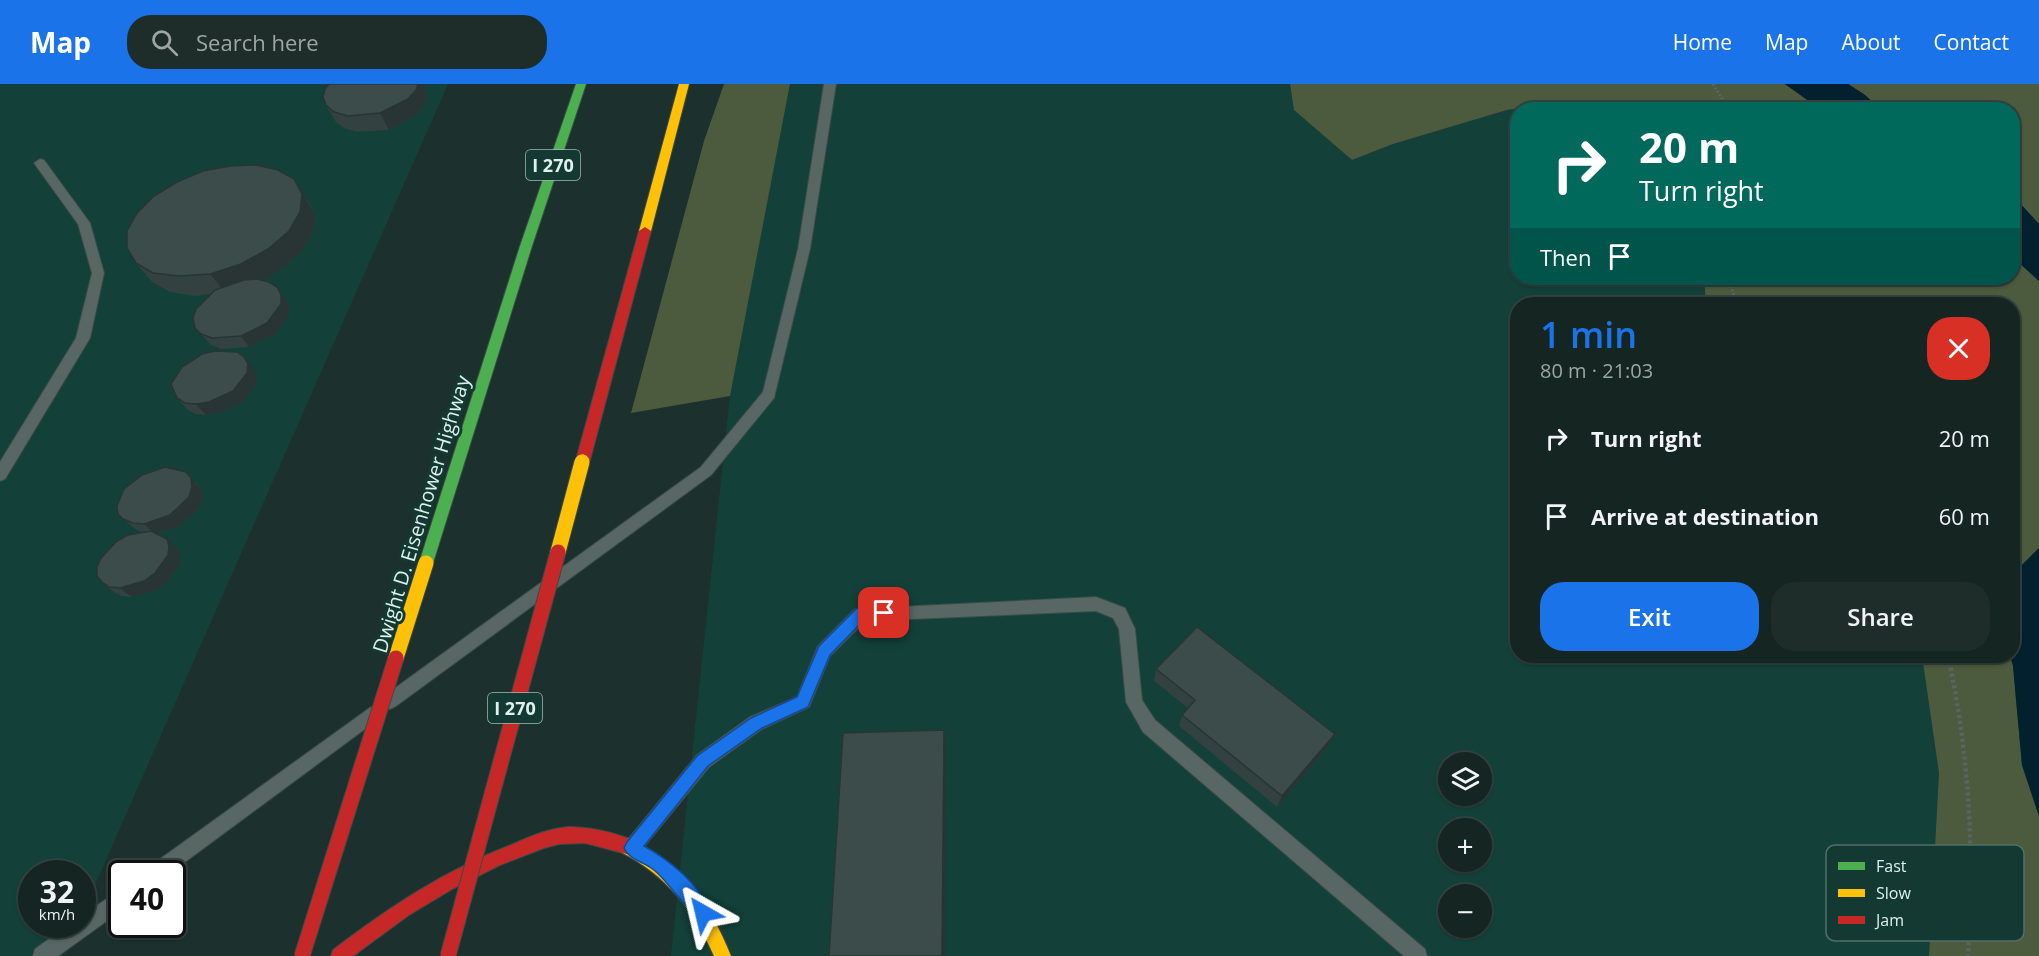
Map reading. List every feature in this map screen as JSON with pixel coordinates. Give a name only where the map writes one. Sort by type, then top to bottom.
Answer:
[{"type":"main road","name":"Dwight D. Eisenhower Highway","points":[[302,956],[526,246],[581,84]]},
{"type":"main road","name":"I 270","points":[[448,956],[684,84]]},
{"type":"main road","points":[[339,956],[428,892],[510,852],[560,836],[600,837],[622,842],[660,864],[695,901],[710,926],[723,956]]},
{"type":"lane","points":[[173,860],[706,471],[769,394],[804,249],[830,84]]},
{"type":"lane","points":[[0,475],[83,338],[98,273],[84,223],[40,163]]},
{"type":"lane","points":[[632,848],[703,761],[756,723],[802,702],[824,651],[861,614],[1096,604],[1119,613],[1127,629],[1134,702],[1149,726],[1418,956]]},
{"type":"lane","points":[[42,956],[108,908]]},
{"type":"path","points":[[1713,84],[1723,102]]},
{"type":"path","points":[[1950,663],[1964,729],[1972,817],[1971,845]]},
{"type":"path","points":[[1968,941],[1968,956]]},
{"type":"shaded area","points":[[0,84],[448,84],[96,883],[96,860],[18,860],[18,938],[71,938],[63,956],[0,956]]},
{"type":"shaded area","points":[[724,84],[790,84],[730,396],[631,413],[704,141]]},
{"type":"shaded area","points":[[790,84],[1290,84],[1295,110],[1352,160],[1393,144],[1510,110],[1510,285],[1705,285],[1705,297],[1510,297],[1510,663],[1923,663],[1939,773],[1935,845],[1826,845],[1826,941],[1930,941],[1929,956],[671,956],[731,386]]},
{"type":"shaded area","points":[[1290,84],[1785,84],[1810,102],[1575,100],[1510,102],[1510,110],[1393,144],[1352,160],[1294,110]]},
{"type":"shaded area","points":[[1848,84],[2039,84],[2039,224],[2020,204],[2020,102],[1872,102]]},
{"type":"shaded area","points":[[1600,100],[1604,102],[1561,102]]},
{"type":"shaded area","points":[[2020,263],[2039,281],[2039,548],[2020,567],[2020,297],[1705,297],[1705,285],[2020,285]]},
{"type":"shaded area","points":[[1923,663],[2012,663],[2022,765],[2039,816],[2039,956],[1929,956],[1930,941],[2024,941],[2024,845],[1935,845],[1939,773]]},
{"type":"water","points":[[1785,84],[1848,84],[1872,102],[1810,102]]},
{"type":"water","points":[[2020,204],[2039,224],[2039,281],[2020,263]]},
{"type":"water","points":[[2039,548],[2039,816],[2022,765],[2012,663],[2020,663],[2020,567]]},
{"type":"building","points":[[329,84],[418,84],[408,99],[380,113],[348,116],[334,112],[326,105],[323,97]]},
{"type":"building","points":[[256,165],[278,170],[294,179],[302,194],[300,212],[289,231],[268,249],[241,264],[210,274],[179,276],[153,273],[136,263],[127,248],[127,231],[137,213],[154,196],[177,182],[203,171],[230,166]]},
{"type":"building","points":[[257,279],[277,287],[281,295],[281,304],[267,323],[241,336],[212,338],[201,334],[195,328],[193,318],[196,309],[215,290],[244,280]]},
{"type":"building","points":[[215,351],[237,352],[248,364],[247,373],[233,391],[209,402],[196,404],[185,403],[177,398],[171,384],[182,367],[202,354]]},
{"type":"building","points":[[165,467],[186,472],[191,478],[192,487],[189,497],[170,515],[144,524],[123,519],[118,514],[117,506],[124,489],[142,475]]},
{"type":"building","points":[[151,531],[167,539],[169,546],[168,555],[155,573],[144,581],[120,588],[109,587],[102,582],[97,576],[97,567],[101,558],[117,541],[128,535]]},
{"type":"building","points":[[1197,627],[1335,734],[1282,796],[1182,715],[1195,700],[1156,669]]},
{"type":"building","points":[[944,730],[942,956],[829,956],[843,733]]},
{"type":"traffic: fast","points":[[426,563],[526,246],[581,84]]},
{"type":"traffic: slow","points":[[645,231],[684,84]]},
{"type":"traffic: slow","points":[[558,552],[583,460]]},
{"type":"traffic: slow","points":[[396,658],[426,563]]},
{"type":"traffic: slow","points":[[627,846],[659,865],[686,891],[706,922],[723,956]]},
{"type":"traffic: jam","points":[[583,460],[645,231]]},
{"type":"traffic: jam","points":[[448,956],[558,552]]},
{"type":"traffic: jam","points":[[302,956],[396,658]]},
{"type":"traffic: jam","points":[[339,956],[381,924],[425,895],[471,870],[535,843],[554,837],[585,835],[627,846]]},
{"type":"route","points":[[703,913],[695,901],[660,864],[632,848],[703,761],[756,723],[802,702],[824,651],[861,614],[884,613]]}]
